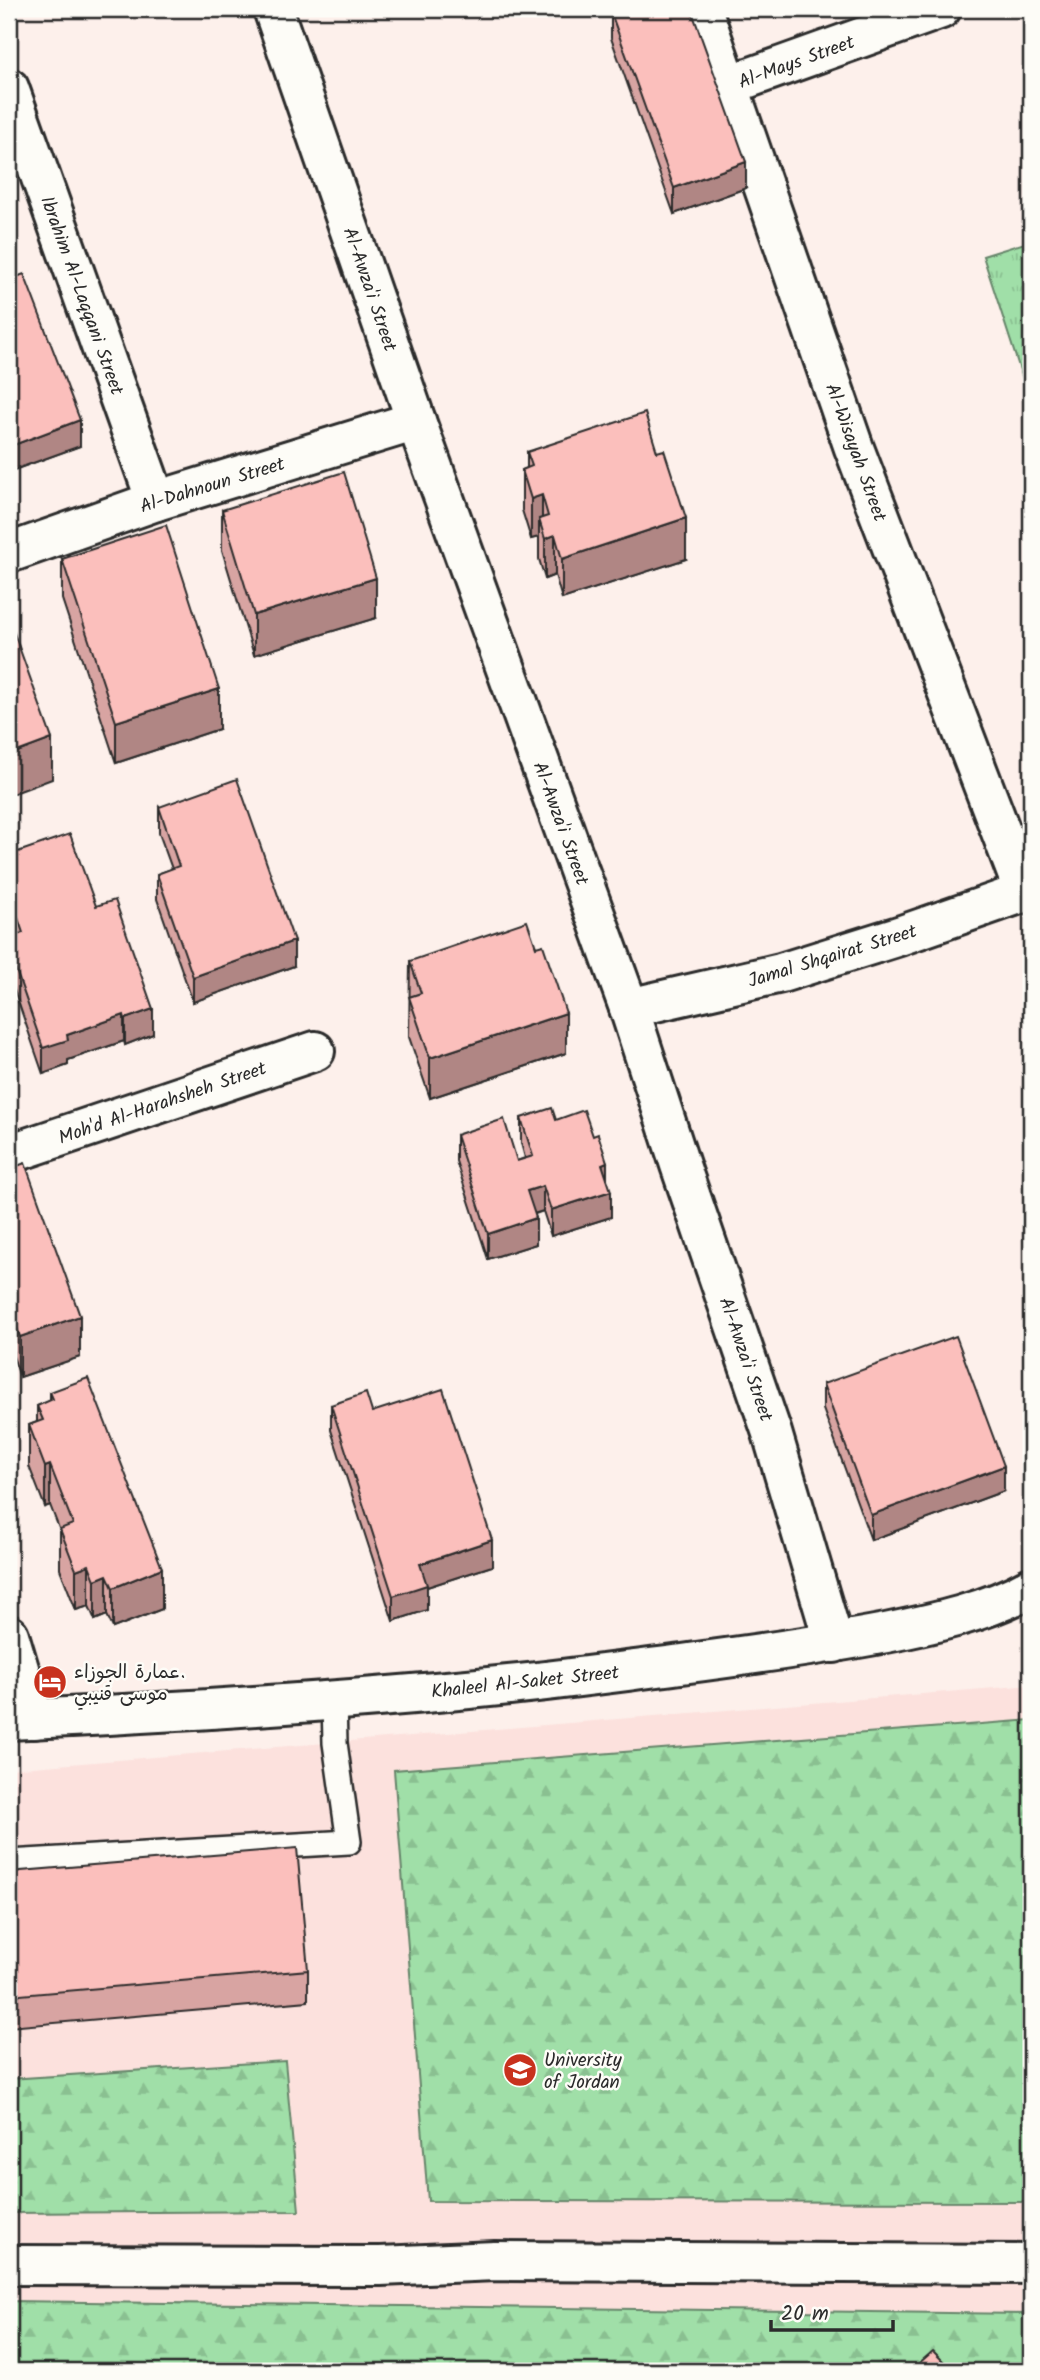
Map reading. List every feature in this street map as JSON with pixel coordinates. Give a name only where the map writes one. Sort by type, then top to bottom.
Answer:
[{"type":"street","name":"Al-Awza'i Street","points":[[273,9],[416,421],[629,1008],[772,1433],[834,1643]]},
{"type":"street","name":"Al-Wisayah Street","points":[[702,9],[854,447],[1028,891]]},
{"type":"street","name":"Al-Mays Street","points":[[729,85],[941,9]]},
{"type":"street","name":"Ibrahim Al-Laqqani Street","points":[[9,89],[156,500]]},
{"type":"street","name":"Al-Dahnoun Street","points":[[9,553],[156,500],[416,421]]},
{"type":"street","name":"Jamal Shqairat Street","points":[[629,1008],[781,973],[1028,891]]},
{"type":"street","name":"Moh'd Al-Harahsheh Street","points":[[9,1154],[315,1051]]},
{"type":"street","name":"Khaleel Al-Saket Street","points":[[21,1719],[334,1700],[510,1685],[834,1643],[930,1624],[976,1611],[1031,1587]]},
{"type":"street","points":[[9,1636],[21,1719]]},
{"type":"street","points":[[9,2265],[380,2266],[495,2261],[1031,2264]]},
{"type":"lane","points":[[9,1863],[349,1842],[335,1743],[334,1700]]},
{"type":"shaded area","name":"University of Jordan","points":[[1031,1685],[1031,2371],[9,2371],[9,1769]]},
{"type":"green space","points":[[1031,241],[1031,404],[983,256]]},
{"type":"green space","points":[[1031,1720],[1031,2202],[428,2201],[394,1770]]},
{"type":"green space","points":[[285,2061],[299,2211],[9,2213],[9,2079]]},
{"type":"green space","points":[[9,2301],[1031,2314],[1031,2371],[9,2371]]},
{"type":"building","points":[[623,9],[691,9],[746,162],[674,188],[611,13]]},
{"type":"building","points":[[24,274],[80,420],[11,446],[9,280]]},
{"type":"building","points":[[645,413],[657,452],[664,450],[686,518],[562,559],[555,535],[545,539],[539,519],[548,516],[542,495],[531,499],[522,470],[532,466],[527,452]]},
{"type":"building","points":[[344,472],[376,578],[254,615],[222,510]]},
{"type":"building","points":[[166,525],[219,689],[116,722],[62,559]]},
{"type":"building","points":[[9,619],[52,739],[9,755]]},
{"type":"building","points":[[237,779],[294,941],[193,977],[157,874],[179,866],[159,807]]},
{"type":"building","points":[[70,834],[96,906],[115,900],[153,1009],[125,1019],[124,1015],[67,1035],[68,1040],[43,1048],[9,950],[9,938],[23,933],[9,891],[9,855]]},
{"type":"building","points":[[527,921],[536,947],[543,945],[566,1013],[430,1058],[409,997],[421,993],[410,961]]},
{"type":"building","points":[[552,1108],[556,1120],[584,1110],[593,1136],[598,1134],[607,1162],[602,1164],[611,1191],[551,1210],[543,1186],[527,1191],[536,1218],[488,1234],[456,1135],[504,1119],[517,1161],[533,1156],[521,1118]]},
{"type":"building","points":[[25,1163],[80,1316],[20,1337],[13,1316],[9,1318],[9,1169]]},
{"type":"building","points":[[956,1336],[1004,1466],[871,1515],[823,1384]]},
{"type":"building","points":[[88,1378],[162,1568],[113,1588],[107,1575],[95,1580],[89,1565],[76,1570],[60,1529],[73,1524],[50,1465],[45,1467],[29,1425],[43,1420],[37,1406],[53,1399],[50,1392]]},
{"type":"building","points":[[443,1389],[492,1540],[420,1564],[427,1585],[393,1596],[331,1405],[366,1393],[372,1412]]},
{"type":"building","points":[[297,1848],[308,1970],[9,1996],[9,1872]]},
{"type":"building","points":[[933,2351],[953,2371],[910,2371]]},
{"type":"place","name":"عمارة الجوزاء. موسى قنيبي","points":[[50,1682]]},
{"type":"place","name":"University of Jordan","points":[[520,2070]]}]
